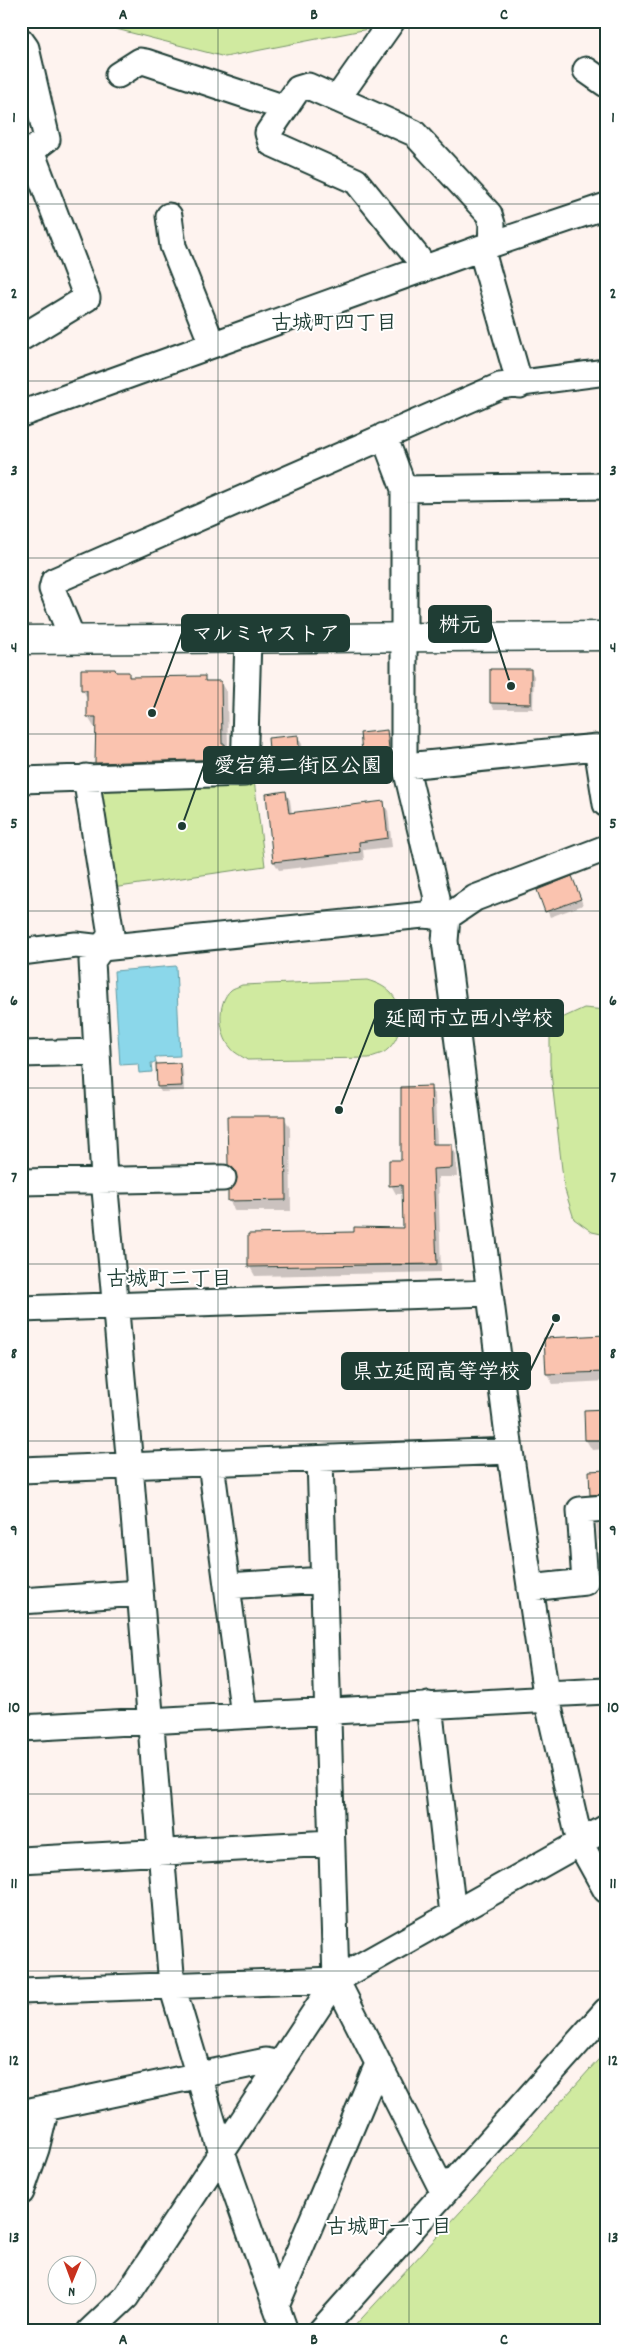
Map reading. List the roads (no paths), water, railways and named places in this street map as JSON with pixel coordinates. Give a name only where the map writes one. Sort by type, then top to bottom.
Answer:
[{"type":"main road","points":[[21,640],[606,636]]},
{"type":"street","points":[[337,99],[392,21]]},
{"type":"street","points":[[21,40],[26,48],[47,139],[31,151],[87,298],[21,338]]},
{"type":"street","points":[[118,75],[140,61],[146,62],[285,108]]},
{"type":"street","points":[[422,270],[418,258],[356,181],[271,143],[268,133],[298,89],[308,86],[414,133],[489,214],[492,224],[486,246],[520,385]]},
{"type":"street","points":[[21,414],[486,246],[606,206]]},
{"type":"street","points":[[168,216],[173,246],[212,344]]},
{"type":"street","points":[[73,640],[52,589],[54,581],[500,386],[520,385],[606,372]]},
{"type":"street","points":[[384,436],[404,489],[406,766],[437,898],[445,941],[510,1451],[546,1694],[580,1843],[606,1890]]},
{"type":"street","points":[[404,489],[606,486]]},
{"type":"street","points":[[21,780],[244,772],[248,639]]},
{"type":"street","points":[[406,766],[597,747],[606,804]]},
{"type":"street","points":[[86,777],[111,935],[92,961],[104,1179],[130,1466],[149,1721],[172,1986],[222,2153],[285,2331]]},
{"type":"street","points":[[21,952],[76,945],[102,948],[440,916],[475,898],[606,848]]},
{"type":"street","points":[[21,1054],[97,1052]]},
{"type":"street","points":[[21,1182],[224,1178]]},
{"type":"street","points":[[21,1309],[489,1294]]},
{"type":"street","points":[[21,1470],[510,1451]]},
{"type":"street","points":[[320,1459],[336,1980],[444,2193]]},
{"type":"street","points":[[211,1462],[244,1716]]},
{"type":"street","points":[[530,1588],[585,1582],[580,1510],[606,1508]]},
{"type":"street","points":[[227,1586],[324,1580]]},
{"type":"street","points":[[21,1601],[140,1593]]},
{"type":"street","points":[[21,1728],[534,1700],[546,1694],[606,1691]]},
{"type":"street","points":[[429,1706],[453,1914]]},
{"type":"street","points":[[90,2331],[126,2297],[336,1980],[606,1828]]},
{"type":"street","points":[[21,1860],[331,1843]]},
{"type":"street","points":[[21,1991],[336,1980]]},
{"type":"street","points":[[321,2331],[606,2011]]},
{"type":"street","points":[[21,2114],[266,2061],[280,2064]]},
{"type":"street","points":[[276,2306],[378,2064]]},
{"type":"street","points":[[21,2192],[36,2148],[46,2108]]},
{"type":"water","points":[[176,966],[180,1056],[155,1057],[156,1063],[151,1063],[152,1072],[139,1073],[138,1064],[120,1065],[114,971]]},
{"type":"place","name":"桝元","points":[[511,686]]},
{"type":"place","name":"マルミヤストア","points":[[152,713]]},
{"type":"place","name":"愛宕第二街区公園","points":[[182,826]]},
{"type":"place","name":"延岡市立西小学校","points":[[339,1110]]},
{"type":"place","name":"県立延岡高等学校","points":[[556,1318]]},
{"type":"district","name":"古城町四丁目","points":[[334,322]]},
{"type":"district","name":"古城町二丁目","points":[[169,1278]]},
{"type":"district","name":"古城町一丁目","points":[[389,2226]]}]
